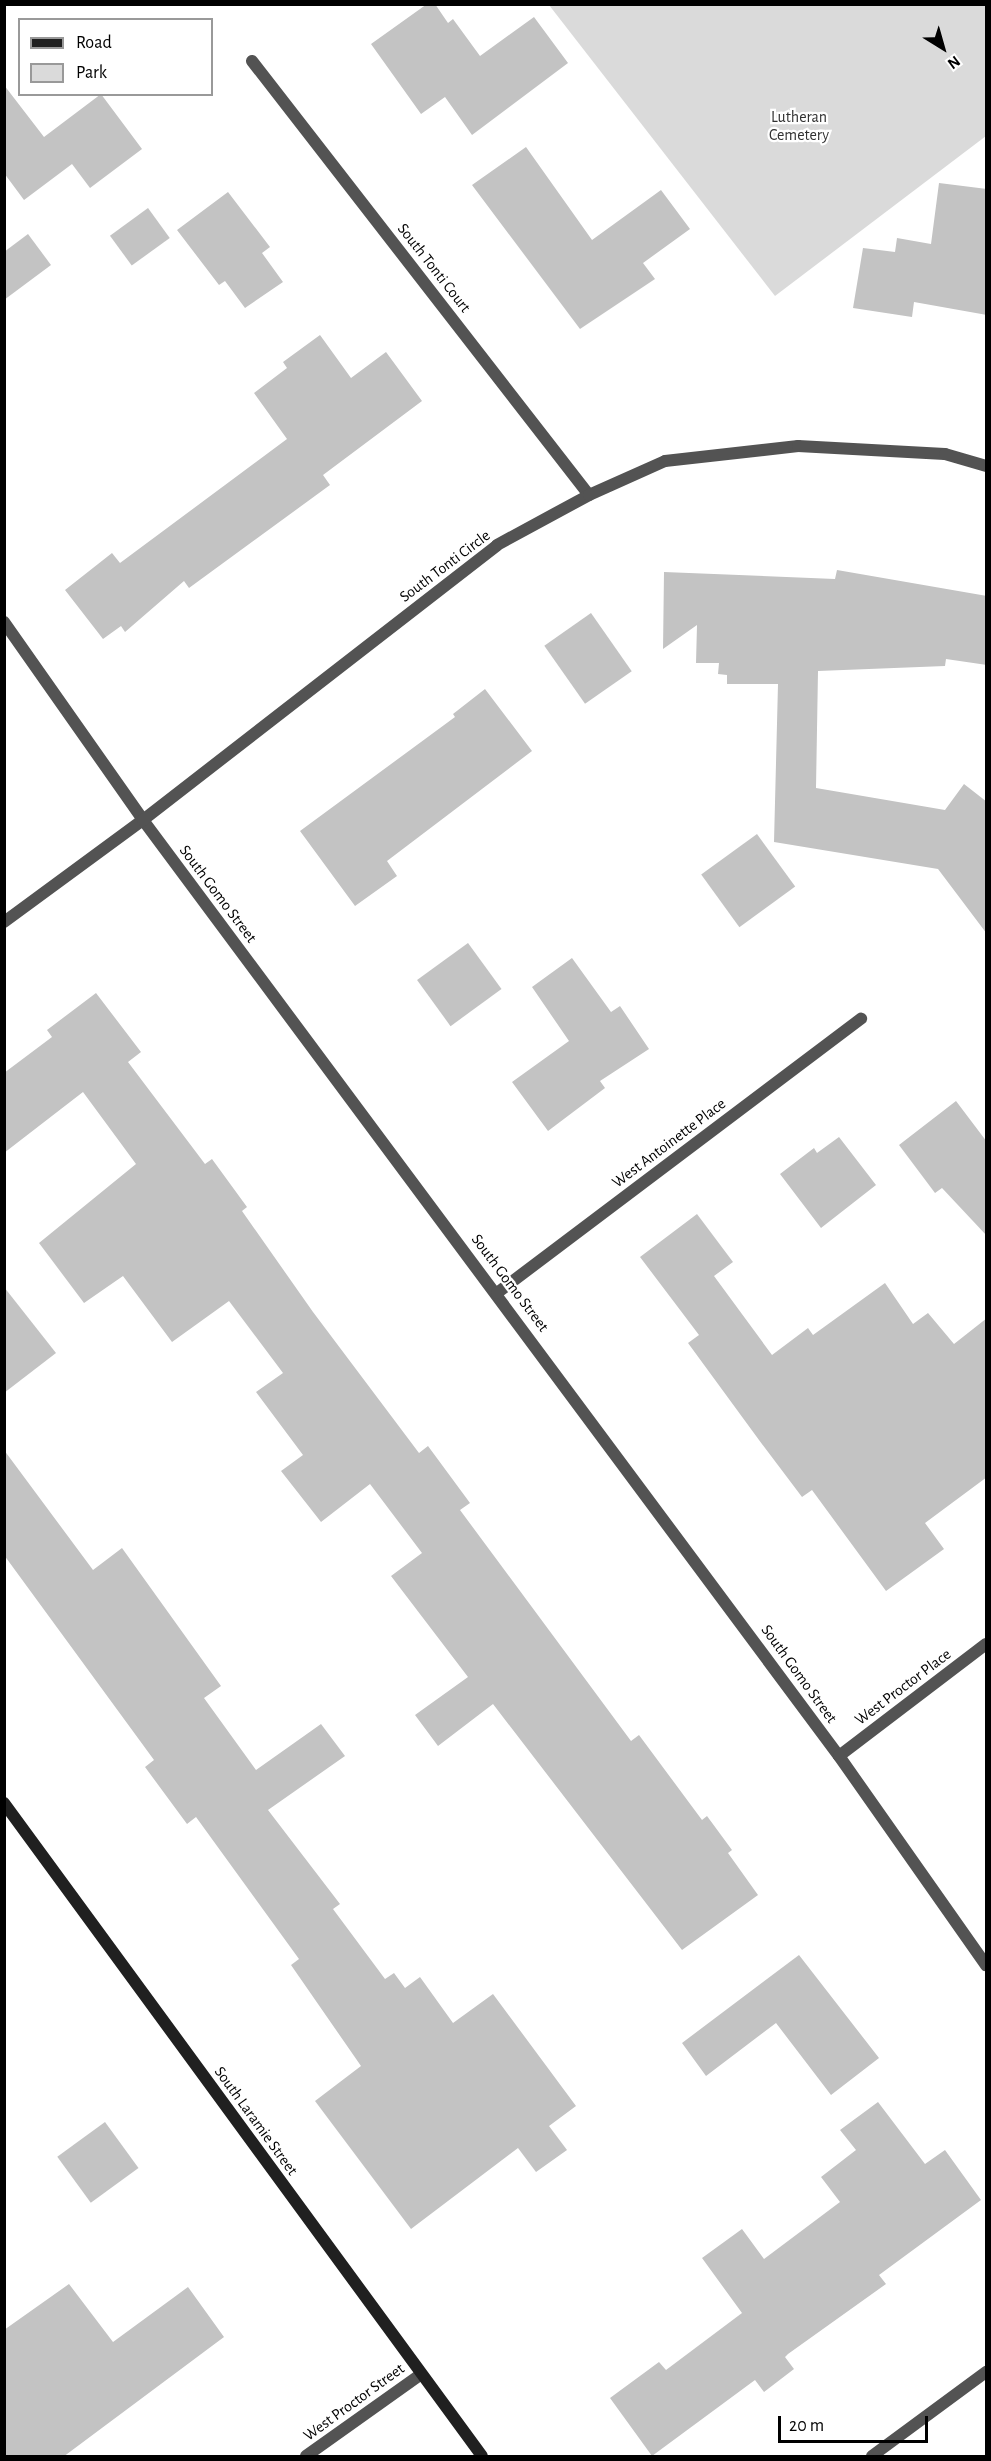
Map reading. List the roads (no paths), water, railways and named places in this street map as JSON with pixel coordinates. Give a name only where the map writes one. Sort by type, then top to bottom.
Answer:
[{"type":"street","name":"South Tonti Court","points":[[252,61],[589,495]]},
{"type":"street","name":"South Tonti Circle","points":[[4,922],[143,820],[497,545],[589,495],[665,461],[798,446],[945,454],[987,466]]},
{"type":"street","name":"South Gomo Street","points":[[4,622],[143,820],[497,1293],[839,1756],[987,1965]]},
{"type":"street","name":"West Antoinette Place","points":[[497,1293],[861,1019]]},
{"type":"street","name":"West Proctor Place","points":[[839,1756],[987,1644]]},
{"type":"street","name":"South Laramie Street","points":[[4,1803],[482,2457]]},
{"type":"street","points":[[872,2457],[987,2372]]},
{"type":"street","name":"West Proctor Street","points":[[306,2457],[420,2374]]},
{"type":"park label","name":"Lutheran Cemetery","points":[[799,126]]}]
